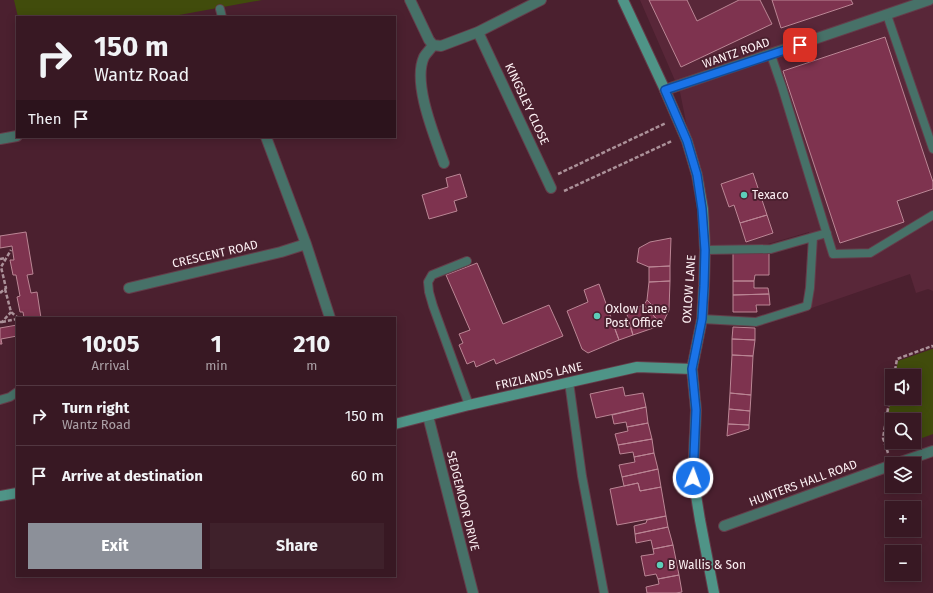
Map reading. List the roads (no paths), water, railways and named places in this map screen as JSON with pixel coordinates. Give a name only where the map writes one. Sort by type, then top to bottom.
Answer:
[{"type":"street","points":[[410,0],[429,40],[434,45],[441,46],[478,32],[541,0]]},
{"type":"street","name":"OXLOW LANE","points":[[623,0],[685,136],[697,175],[702,209],[705,250],[702,319],[692,369],[696,410],[693,478],[714,593]]},
{"type":"street","name":"WANTZ ROAD","points":[[665,90],[929,0]]},
{"type":"street","name":"KINGSLEY CLOSE","points":[[478,32],[549,183]]},
{"type":"street","points":[[434,45],[424,57],[420,72],[424,104],[444,163]]},
{"type":"street","points":[[0,139],[16,136]]},
{"type":"street","points":[[266,138],[306,244],[330,317]]},
{"type":"street","name":"CRESCENT ROAD","points":[[129,288],[281,252],[306,244]]},
{"type":"street","name":"FRIZLANDS LANE","points":[[396,424],[469,405],[637,368],[692,369]]},
{"type":"street","name":"SEDGEMOOR DRIVE","points":[[428,416],[473,593]]},
{"type":"street","points":[[915,457],[933,451]]},
{"type":"street","name":"HUNTERS HALL ROAD","points":[[724,526],[885,468]]},
{"type":"street","points":[[0,496],[16,493]]},
{"type":"lane","points":[[887,15],[933,149]]},
{"type":"lane","points":[[771,55],[833,254],[870,253],[933,215]]},
{"type":"lane","points":[[705,250],[771,249],[827,233]]},
{"type":"lane","points":[[702,319],[756,322],[807,306],[810,288],[813,237]]},
{"type":"lane","points":[[467,261],[432,275],[428,282],[433,306],[469,405]]},
{"type":"lane","points":[[569,382],[582,476],[604,593]]},
{"type":"lane","points":[[0,400],[10,397],[16,393]]},
{"type":"place","name":"Texaco","points":[[744,195]]},
{"type":"place","name":"Oxlow Lane Post Office","points":[[597,316]]},
{"type":"place","name":"B Wallis & Son","points":[[660,565]]}]
